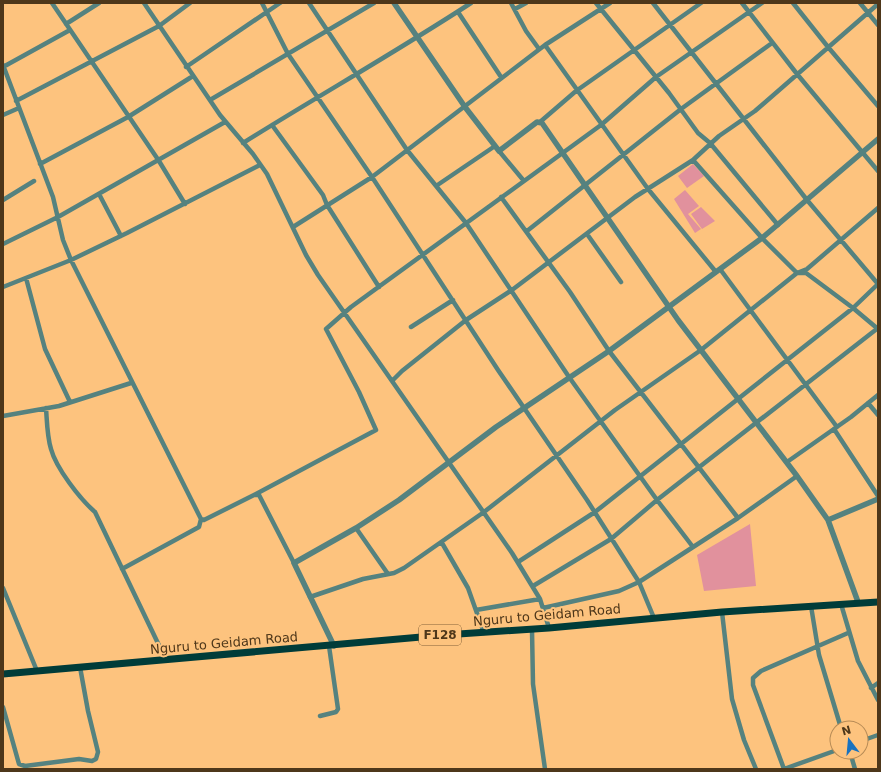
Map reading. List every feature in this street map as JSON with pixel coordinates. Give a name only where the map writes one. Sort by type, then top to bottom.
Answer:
[{"type":"main road","name":"Nguru to Geidam Road","points":[[3,674],[532,630],[722,612],[858,602],[878,602]]},
{"type":"street","points":[[52,3],[159,161],[185,204]]},
{"type":"street","points":[[66,24],[99,3]]},
{"type":"street","points":[[144,3],[186,67],[225,122],[266,174],[318,275],[450,462],[518,562],[540,598],[549,628]]},
{"type":"street","points":[[16,101],[159,26],[190,3]]},
{"type":"street","points":[[262,3],[268,11],[288,54],[372,177],[524,408],[557,454],[639,582],[654,618]]},
{"type":"street","points":[[186,67],[280,3]]},
{"type":"street","points":[[309,3],[407,150],[466,223],[512,290],[569,378],[657,500],[693,547]]},
{"type":"street","points":[[210,100],[374,3]]},
{"type":"street","points":[[394,3],[465,107],[524,181]]},
{"type":"street","points":[[243,144],[317,96],[418,38],[471,3]]},
{"type":"street","points":[[511,3],[526,32],[538,49]]},
{"type":"street","points":[[515,9],[526,3]]},
{"type":"street","points":[[596,3],[656,77],[698,133],[710,143],[778,225]]},
{"type":"street","points":[[293,227],[372,177],[465,107],[470,101],[538,49],[610,3]]},
{"type":"street","points":[[518,562],[594,512],[641,476],[853,308],[878,284],[807,200],[653,3]]},
{"type":"street","points":[[436,186],[540,122],[576,91],[701,3]]},
{"type":"street","points":[[742,3],[797,74],[878,171]]},
{"type":"street","points":[[201,519],[204,520],[254,495],[376,430],[360,392],[326,330],[351,307],[601,125],[656,77],[762,3]]},
{"type":"street","points":[[793,3],[828,48],[878,106]]},
{"type":"street","points":[[860,3],[878,25]]},
{"type":"street","points":[[392,381],[402,371],[466,320],[512,290],[648,188],[693,160],[710,143],[744,120],[878,4]]},
{"type":"street","points":[[458,12],[501,77]]},
{"type":"street","points":[[70,30],[3,66],[40,164],[58,217],[63,240],[71,260],[131,383],[201,519],[199,527],[122,569]]},
{"type":"street","points":[[527,231],[681,109],[772,43]]},
{"type":"street","points":[[544,45],[648,188],[718,270],[806,385],[836,428],[878,497],[828,520]]},
{"type":"street","points":[[40,164],[128,117],[193,76]]},
{"type":"street","points":[[3,115],[19,108]]},
{"type":"street","points":[[3,244],[58,217],[159,161],[225,122]]},
{"type":"street","points":[[540,122],[564,152],[669,306],[738,400],[787,462],[828,520],[858,602]]},
{"type":"street","points":[[272,125],[323,195],[327,205],[379,287]]},
{"type":"street","points":[[294,563],[356,528],[524,408],[609,351],[762,238],[878,139]]},
{"type":"street","points":[[533,586],[611,539],[657,500],[878,329],[853,308],[806,273],[797,273],[762,238],[693,160]]},
{"type":"street","points":[[3,287],[71,260],[260,165]]},
{"type":"street","points":[[3,200],[34,181]]},
{"type":"street","points":[[99,194],[121,236]]},
{"type":"street","points":[[501,197],[527,231],[609,351],[639,392],[738,518]]},
{"type":"street","points":[[310,597],[363,579],[388,574],[404,568],[442,543],[639,392],[701,350],[797,273],[807,269],[878,208]]},
{"type":"street","points":[[587,234],[621,282]]},
{"type":"street","points":[[26,278],[45,349],[70,402]]},
{"type":"street","points":[[411,327],[453,300]]},
{"type":"street","points":[[3,416],[70,402],[131,383]]},
{"type":"street","points":[[787,462],[836,428],[878,395]]},
{"type":"street","points":[[868,403],[878,415]]},
{"type":"street","points":[[46,408],[50,448],[54,458],[77,493],[96,512],[166,660]]},
{"type":"street","points":[[543,608],[619,591],[639,582],[738,518],[797,476]]},
{"type":"street","points":[[254,495],[262,497],[310,597],[331,646],[338,710],[336,712],[320,716]]},
{"type":"street","points":[[356,528],[388,574]]},
{"type":"street","points":[[442,543],[468,588],[484,633]]},
{"type":"street","points":[[3,588],[37,671]]},
{"type":"street","points":[[476,610],[540,598]]},
{"type":"street","points":[[842,604],[848,633],[858,661],[878,700]]},
{"type":"street","points":[[811,606],[818,647],[840,720]]},
{"type":"street","points":[[722,612],[732,698],[744,740],[756,769]]},
{"type":"street","points":[[532,630],[533,684],[545,769]]},
{"type":"street","points":[[829,753],[784,769],[753,685],[753,678],[760,671],[848,633]]},
{"type":"street","points":[[3,707],[19,764],[25,766],[79,759],[92,761],[96,759],[98,752],[88,711],[80,667]]},
{"type":"street","points":[[871,688],[878,683]]},
{"type":"shaded area","points":[[693,164],[704,176],[687,188],[678,176]]},
{"type":"shaded area","points":[[685,190],[699,206],[688,214],[701,229],[695,233],[674,199]]},
{"type":"shaded area","points":[[701,207],[715,221],[702,229],[691,214]]},
{"type":"shaded area","points":[[750,524],[756,586],[704,591],[697,555]]}]
